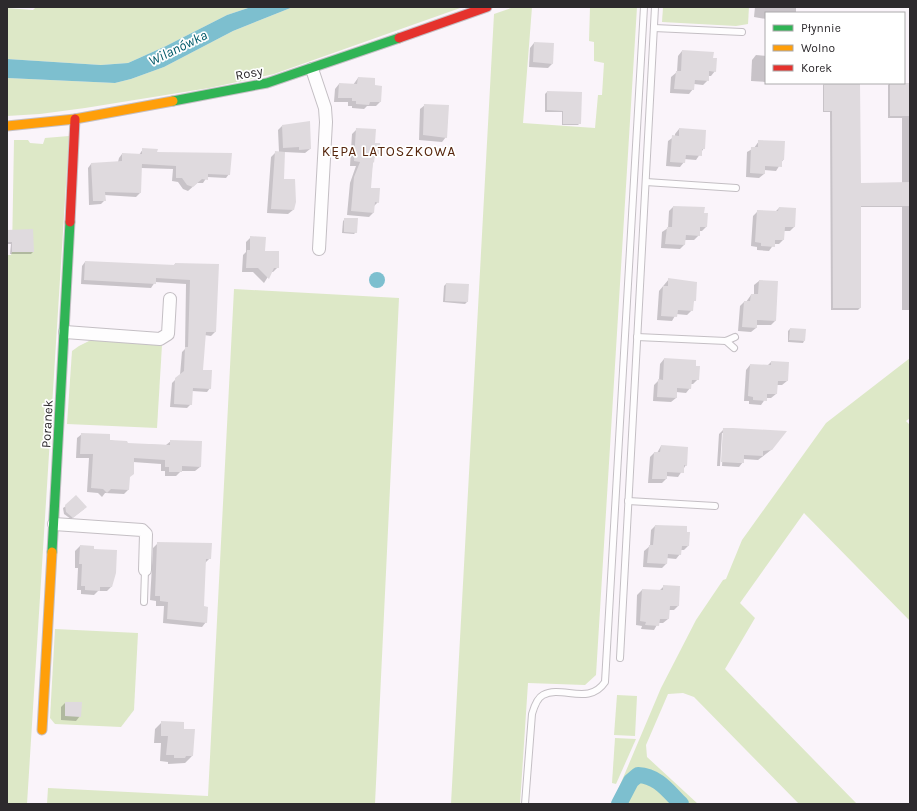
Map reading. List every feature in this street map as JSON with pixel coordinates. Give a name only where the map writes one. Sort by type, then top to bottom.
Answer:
[{"type":"street","name":"Rosy","points":[[7,126],[75,119],[267,83],[312,69],[487,7]]},
{"type":"street","points":[[312,69],[323,102],[326,122],[319,248]]},
{"type":"street","name":"Poranek","points":[[42,730],[65,332],[75,119]]},
{"type":"street","points":[[65,332],[160,339],[168,334],[170,299]]},
{"type":"street","points":[[54,524],[142,530],[146,534],[145,570]]},
{"type":"lane","points":[[525,804],[532,714],[535,704],[542,695],[550,693],[592,693],[600,689],[605,682],[644,7]]},
{"type":"lane","points":[[620,658],[655,7]]},
{"type":"lane","points":[[654,28],[742,32]]},
{"type":"lane","points":[[646,182],[736,188]]},
{"type":"lane","points":[[637,337],[726,341],[735,337]]},
{"type":"lane","points":[[726,341],[734,348]]},
{"type":"lane","points":[[628,501],[715,506]]},
{"type":"lane","points":[[144,602],[145,570]]},
{"type":"green space","points":[[36,7],[251,7],[227,15],[166,46],[128,63],[101,65],[7,59],[7,8],[33,10]]},
{"type":"green space","points":[[293,7],[463,7],[274,74],[209,88],[85,108],[40,114],[7,116],[7,78],[115,83],[164,67],[233,31]]},
{"type":"green space","points":[[514,7],[532,7],[523,123],[595,128],[598,95],[602,95],[604,63],[594,61],[594,42],[589,41],[590,7],[637,7],[596,675],[585,685],[528,683],[520,804],[451,804],[494,14]]},
{"type":"green space","points":[[663,7],[749,7],[748,24],[736,26],[662,22]]},
{"type":"green space","points":[[69,136],[27,804],[7,804],[7,255],[11,255],[12,252],[14,140],[28,140],[30,143],[43,144],[45,138]]},
{"type":"green space","points":[[234,289],[399,298],[375,804],[47,804],[48,788],[208,796]]},
{"type":"green space","points":[[93,339],[162,345],[157,428],[67,424],[72,351]]},
{"type":"green space","points":[[910,358],[910,418],[906,421],[910,425],[910,621],[804,513],[740,603],[755,618],[725,669],[857,804],[799,804],[694,697],[683,693],[668,694],[646,745],[647,757],[698,804],[612,804],[661,688],[696,620],[723,580],[726,579],[742,540],[826,423]]},
{"type":"green space","points":[[55,629],[138,633],[134,710],[121,727],[55,724],[50,718]]},
{"type":"green space","points":[[617,695],[637,696],[635,736],[614,735]]},
{"type":"green space","points":[[615,738],[636,739],[616,784],[612,783]]},
{"type":"water","name":"Wilanówka","points":[[251,7],[293,7],[233,31],[164,67],[115,83],[7,78],[7,59],[101,65],[128,63],[166,46],[227,15]]},
{"type":"water","points":[[377,272],[383,274],[385,280],[383,286],[377,288],[371,286],[369,280],[371,274]]},
{"type":"building","points":[[534,42],[554,43],[553,64],[533,62]]},
{"type":"building","points":[[682,50],[714,52],[713,58],[717,58],[716,72],[709,71],[709,81],[695,80],[694,90],[674,89],[676,71],[681,71]]},
{"type":"building","points":[[358,77],[375,78],[375,85],[382,86],[381,102],[370,102],[369,105],[356,104],[356,101],[352,101],[352,98],[338,98],[339,83],[357,84]]},
{"type":"building","points":[[910,83],[910,116],[890,116],[890,84]]},
{"type":"building","points":[[824,84],[860,84],[861,183],[910,182],[910,206],[861,206],[861,308],[833,308],[832,111],[824,111]]},
{"type":"building","points":[[547,91],[582,92],[581,124],[563,124],[563,111],[547,110]]},
{"type":"building","points":[[424,104],[449,105],[447,138],[423,135]]},
{"type":"building","points":[[310,121],[311,149],[299,150],[299,147],[283,148],[282,125]]},
{"type":"building","points":[[356,128],[376,129],[375,143],[380,143],[379,154],[375,154],[374,163],[373,162],[371,188],[380,188],[379,203],[375,202],[374,213],[351,211],[354,177],[360,162],[354,161]]},
{"type":"building","points":[[679,128],[706,130],[705,149],[702,149],[702,156],[686,155],[685,163],[670,162],[672,135],[679,136]]},
{"type":"building","points":[[758,140],[785,141],[782,167],[765,166],[765,174],[750,173],[751,147],[758,147]]},
{"type":"building","points":[[142,148],[158,149],[157,152],[232,153],[230,175],[208,174],[208,180],[202,179],[193,187],[187,185],[182,178],[176,178],[176,166],[142,164],[141,193],[105,192],[106,201],[93,201],[91,163],[122,161],[122,153],[142,154]]},
{"type":"building","points":[[275,151],[285,152],[284,179],[295,179],[296,202],[294,210],[271,209]]},
{"type":"building","points":[[673,206],[705,207],[704,213],[708,213],[707,227],[700,227],[700,236],[686,235],[685,245],[665,244],[667,227],[672,227]]},
{"type":"building","points":[[779,207],[796,208],[795,227],[785,227],[784,240],[775,240],[775,247],[761,246],[761,243],[755,242],[757,210],[778,211]]},
{"type":"building","points":[[344,218],[358,218],[357,233],[344,232]]},
{"type":"building","points":[[33,229],[34,252],[12,252],[12,242],[7,242],[7,230]]},
{"type":"building","points":[[250,236],[266,237],[265,251],[279,251],[279,268],[274,268],[269,279],[258,268],[246,268],[247,250],[250,250]]},
{"type":"building","points":[[85,261],[175,265],[175,263],[219,264],[216,332],[206,332],[203,370],[212,370],[211,389],[193,388],[192,405],[174,404],[175,378],[184,371],[185,347],[188,347],[190,280],[156,278],[156,284],[84,280]]},
{"type":"building","points":[[668,278],[697,282],[696,301],[694,301],[693,311],[678,310],[677,317],[661,316],[663,286],[668,286]]},
{"type":"building","points":[[759,280],[778,281],[776,321],[757,320],[757,328],[742,327],[744,301],[750,301],[751,294],[758,294]]},
{"type":"building","points":[[446,283],[469,284],[468,302],[445,301]]},
{"type":"building","points":[[790,328],[806,329],[805,341],[789,340]]},
{"type":"building","points":[[664,358],[696,360],[696,366],[700,366],[699,380],[692,380],[691,389],[677,388],[677,398],[657,397],[658,379],[663,380]]},
{"type":"building","points":[[771,361],[789,362],[788,381],[778,381],[777,394],[767,394],[767,401],[753,400],[753,397],[748,396],[750,364],[771,365]]},
{"type":"building","points":[[723,428],[787,431],[772,450],[763,451],[763,456],[744,455],[744,463],[738,463],[721,462]]},
{"type":"building","points":[[81,433],[110,434],[110,440],[127,441],[128,443],[170,445],[170,440],[202,441],[201,467],[182,466],[182,472],[169,472],[169,467],[165,467],[165,460],[134,458],[134,474],[130,477],[129,490],[111,489],[107,493],[103,489],[91,488],[93,454],[80,454]]},
{"type":"building","points":[[661,445],[688,447],[687,466],[684,465],[684,473],[667,472],[667,479],[652,479],[654,452],[660,452]]},
{"type":"building","points":[[76,495],[87,507],[73,518],[66,512],[65,505]]},
{"type":"building","points":[[655,525],[687,526],[687,532],[690,532],[689,546],[682,546],[681,555],[668,554],[667,564],[647,563],[649,545],[653,545]]},
{"type":"building","points":[[157,542],[212,543],[211,559],[206,559],[204,606],[208,607],[207,623],[167,619],[168,602],[160,601],[160,596],[155,596]]},
{"type":"building","points":[[80,545],[94,546],[94,549],[117,550],[116,573],[112,587],[100,587],[100,591],[85,590],[85,586],[81,586],[82,564],[79,564]]},
{"type":"building","points":[[663,585],[680,586],[679,606],[670,606],[669,619],[660,619],[659,626],[645,625],[646,622],[640,621],[642,589],[663,590]]},
{"type":"building","points":[[65,702],[82,702],[81,717],[65,716]]},
{"type":"building","points":[[161,721],[184,722],[184,729],[195,729],[193,756],[174,758],[174,755],[166,755],[168,736],[161,736]]},
{"type":"waterway","points":[[619,804],[631,781],[638,775],[657,781],[681,804]]},
{"type":"traffic: fast","points":[[173,101],[267,83],[399,38]]},
{"type":"traffic: fast","points":[[52,552],[70,222]]},
{"type":"traffic: slow","points":[[7,126],[75,119],[173,101]]},
{"type":"traffic: slow","points":[[42,730],[52,552]]},
{"type":"traffic: jam","points":[[399,38],[487,7]]},
{"type":"traffic: jam","points":[[70,222],[75,119]]},
{"type":"district","name":"KĘPA LATOSZKOWA","points":[[389,151]]}]
